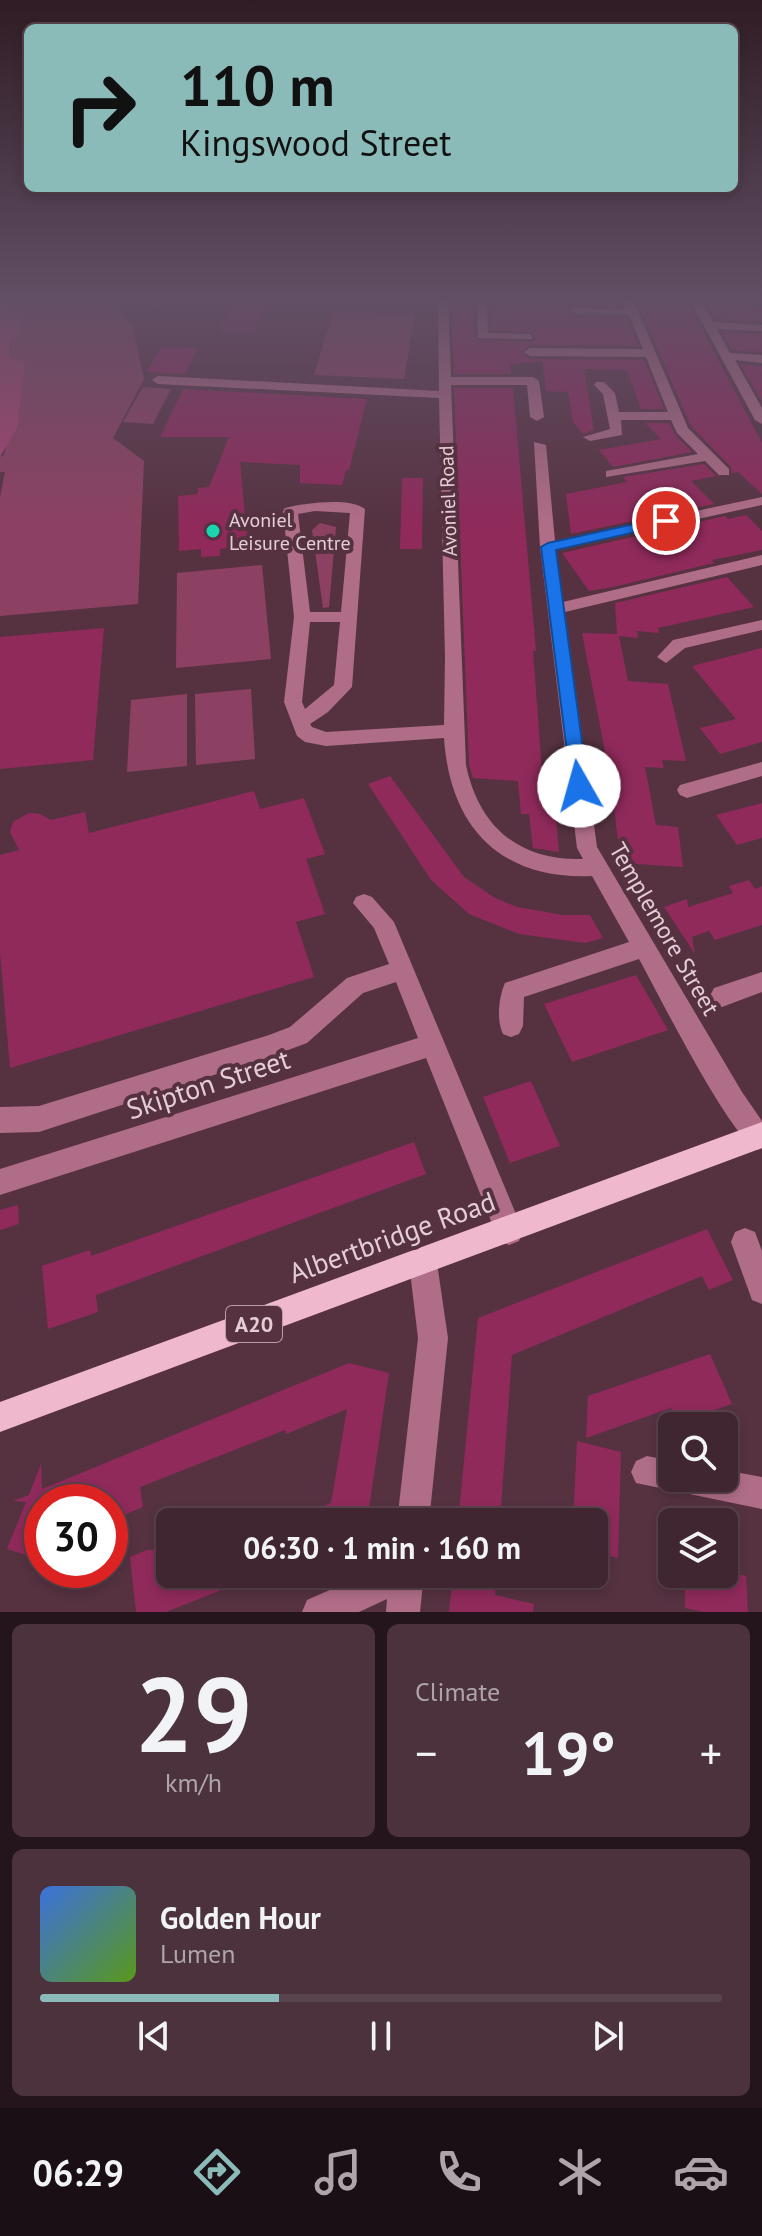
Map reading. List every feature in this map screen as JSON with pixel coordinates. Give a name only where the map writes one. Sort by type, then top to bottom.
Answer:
[{"type":"main road","name":"Albertbridge Road","points":[[0,1417],[760,1136]]},
{"type":"street","name":"Avoniel Road","points":[[445,375],[456,766],[461,784],[470,807],[496,839],[523,859],[541,865],[596,867]]},
{"type":"street","points":[[659,375],[682,430],[724,472]]},
{"type":"street","points":[[737,375],[760,412]]},
{"type":"street","points":[[158,380],[445,388],[533,381],[537,417]]},
{"type":"street","points":[[590,437],[617,432],[609,393],[600,385]]},
{"type":"street","points":[[613,416],[676,416]]},
{"type":"street","name":"Templemore Street","points":[[539,445],[548,547],[587,848],[739,1110],[760,1136]]},
{"type":"street","points":[[611,474],[707,456]]},
{"type":"street","points":[[548,547],[756,501]]},
{"type":"street","points":[[301,721],[343,687],[358,509],[315,507],[290,511],[302,617],[293,702],[304,731],[312,737],[326,739],[455,731]]},
{"type":"street","points":[[557,609],[762,560]]},
{"type":"street","points":[[302,617],[351,617]]},
{"type":"street","points":[[666,657],[679,644],[762,625]]},
{"type":"street","points":[[687,790],[762,769]]},
{"type":"street","points":[[364,903],[383,922],[509,1231]]},
{"type":"street","points":[[511,1026],[513,990],[644,947]]},
{"type":"street","points":[[0,1120],[39,1119],[269,1046],[298,1035],[355,985],[403,969]]},
{"type":"street","points":[[722,996],[762,982]]},
{"type":"street","name":"Skipton Street","points":[[0,1182],[434,1044]]},
{"type":"street","points":[[745,1242],[762,1290]]},
{"type":"street","points":[[415,1508],[433,1338],[423,1263]]},
{"type":"street","points":[[738,1489],[762,1493]]},
{"type":"street","points":[[319,1612],[375,1588]]},
{"type":"street","points":[[403,1612],[406,1588]]},
{"type":"shaded area","points":[[0,375],[23,375],[17,428],[0,457]]},
{"type":"shaded area","points":[[22,375],[143,375],[113,438],[144,461],[138,604],[0,616],[0,497],[5,472],[0,472],[0,457],[4,455]]},
{"type":"shaded area","points":[[319,375],[405,375],[404,379]]},
{"type":"shaded area","points":[[143,387],[171,389],[153,424],[123,422]]},
{"type":"shaded area","points":[[320,523],[336,527],[329,607],[323,608],[312,530]]},
{"type":"shaded area","points":[[262,565],[271,659],[176,668],[177,573]]},
{"type":"shaded area","points":[[251,689],[255,759],[196,765],[195,694]]},
{"type":"shaded area","points":[[187,694],[187,766],[127,772],[131,700]]},
{"type":"building","points":[[544,375],[585,375],[594,430],[583,434],[573,422],[568,392],[546,391]]},
{"type":"building","points":[[629,375],[650,375],[664,409],[641,409]]},
{"type":"building","points":[[669,375],[726,375],[762,443],[762,494],[738,472],[732,473],[731,467],[691,426]]},
{"type":"building","points":[[747,375],[762,375],[761,400]]},
{"type":"building","points":[[454,388],[513,388],[536,651],[533,651],[543,784],[553,784],[559,852],[533,848],[529,814],[521,814],[518,781],[473,778],[469,765]]},
{"type":"building","points":[[183,389],[367,399],[349,470],[346,470],[342,485],[300,483],[300,465],[240,462],[248,546],[220,549],[220,556],[201,557],[201,549],[179,551],[178,496],[198,494],[198,488],[209,487],[229,437],[160,437]]},
{"type":"building","points":[[645,423],[669,423],[675,435],[692,452],[613,467],[599,450],[661,439]]},
{"type":"building","points":[[704,464],[716,476],[691,481],[714,504],[571,534],[566,494],[627,482],[623,477]]},
{"type":"building","points":[[402,478],[423,478],[422,549],[400,549]]},
{"type":"building","points":[[746,515],[762,531],[762,550],[613,587],[589,591],[562,553],[725,516],[728,519]]},
{"type":"building","points":[[727,577],[754,607],[658,628],[659,633],[637,631],[638,638],[619,636],[628,681],[668,684],[686,761],[662,760],[664,768],[645,767],[656,825],[678,827],[683,867],[621,863],[610,777],[582,633],[617,634],[615,603]]},
{"type":"building","points":[[104,628],[93,760],[0,769],[0,637]]},
{"type":"building","points":[[762,648],[762,742],[720,754],[700,728],[736,719],[692,666]]},
{"type":"building","points":[[390,776],[464,877],[495,898],[517,907],[563,915],[590,915],[603,938],[585,943],[519,934],[469,914],[431,880],[368,784]]},
{"type":"building","points":[[254,791],[260,809],[304,798],[325,854],[306,859],[325,914],[296,922],[314,977],[10,1068],[0,953],[0,855],[19,850],[10,832],[13,822],[29,813],[51,820],[85,812],[89,833]]},
{"type":"building","points":[[762,803],[762,838],[737,845],[716,815]]},
{"type":"building","points":[[749,880],[755,889],[762,886],[762,925],[715,940],[709,931],[692,937],[695,954],[664,907],[687,899],[688,907],[733,893],[729,886]]},
{"type":"building","points":[[636,975],[668,1030],[572,1062],[544,1004]]},
{"type":"building","points":[[531,1081],[560,1146],[510,1163],[483,1097]]},
{"type":"building","points":[[414,1142],[426,1174],[96,1295],[98,1312],[48,1329],[42,1266],[90,1250],[91,1256]]},
{"type":"building","points":[[18,1205],[19,1224],[0,1230],[0,1210]]},
{"type":"building","points":[[707,1229],[733,1280],[709,1290],[702,1276],[512,1355],[501,1508],[459,1508],[478,1318]]},
{"type":"building","points":[[710,1354],[732,1404],[709,1412],[673,1412],[671,1408],[586,1438],[588,1396]]},
{"type":"building","points":[[349,1363],[389,1373],[369,1508],[318,1508],[331,1503],[347,1409],[140,1487],[143,1507],[128,1513],[128,1484],[54,1484]]},
{"type":"building","points":[[577,1441],[621,1452],[618,1558],[608,1556],[608,1508],[574,1508]]},
{"type":"building","points":[[41,1464],[42,1484],[33,1484]]},
{"type":"building","points":[[24,1507],[24,1554],[7,1549]]},
{"type":"building","points":[[156,1550],[156,1588],[226,1588],[166,1612],[136,1612],[130,1557]]},
{"type":"building","points":[[738,1574],[746,1576],[748,1612],[703,1612],[685,1608],[685,1588],[738,1588]]},
{"type":"building","points":[[452,1588],[496,1588],[495,1595],[534,1604],[533,1612],[449,1612]]},
{"type":"place","name":"Avoniel Leisure Centre","points":[[213,531]]},
{"type":"route","points":[[579,786],[548,547],[666,521]]}]
